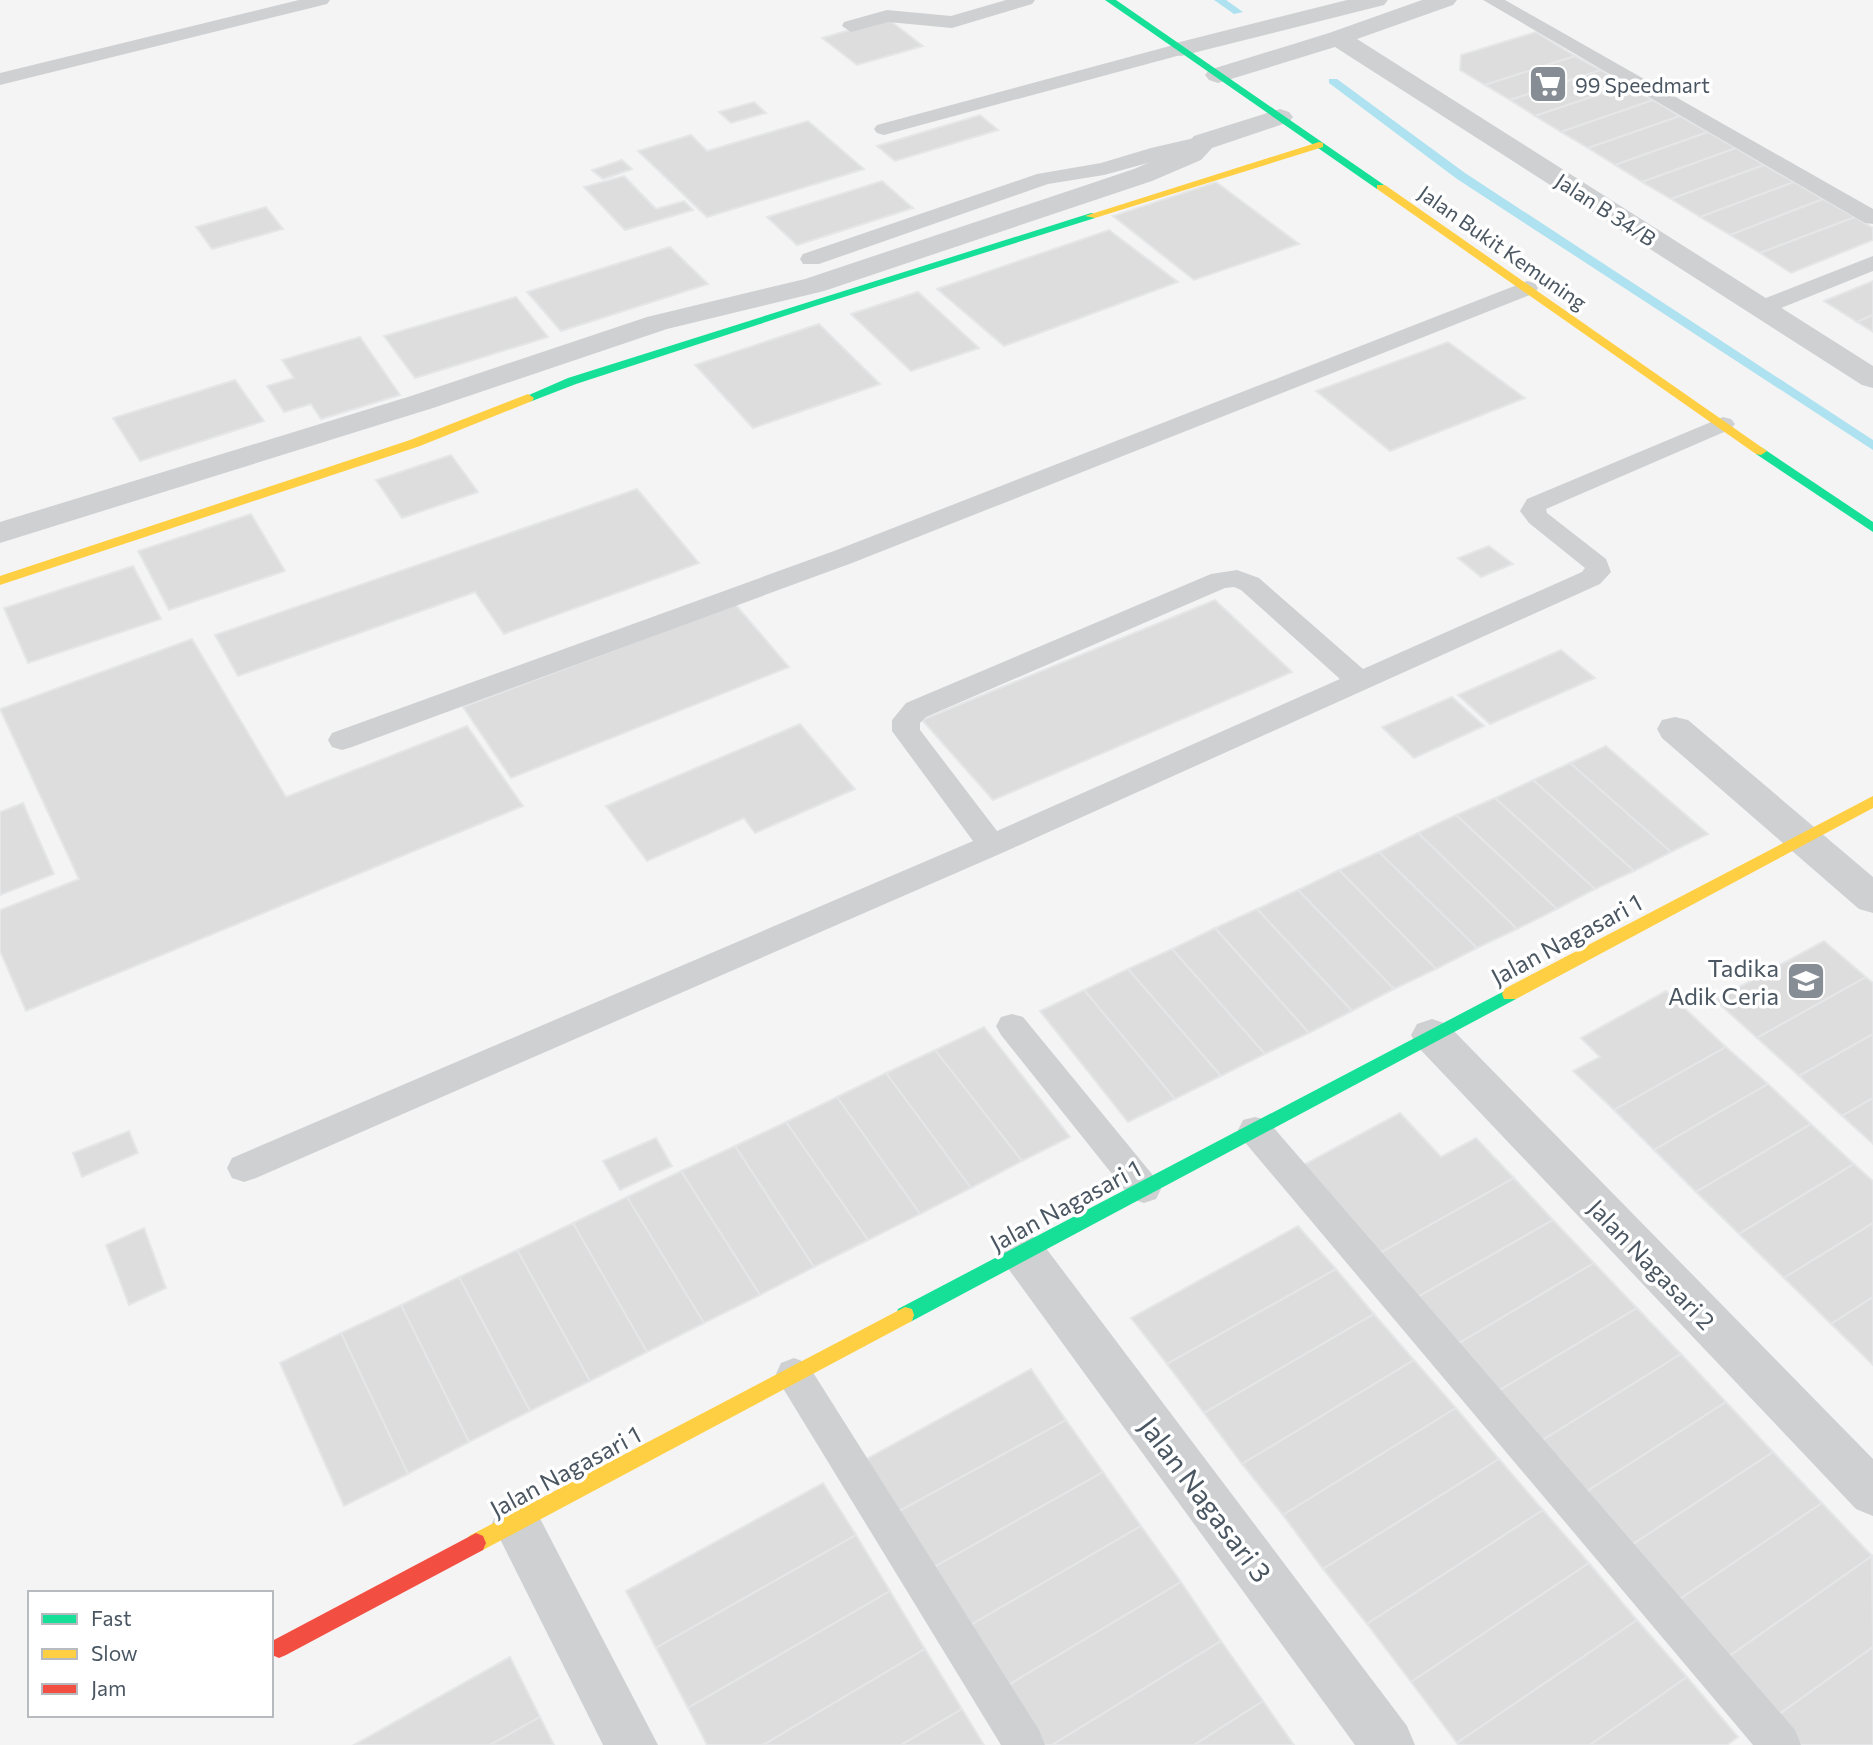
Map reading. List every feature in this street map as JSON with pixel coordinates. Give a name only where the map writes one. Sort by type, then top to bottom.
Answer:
[{"type":"street","name":"Jalan Bukit Kemuning","points":[[1110,0],[1873,528]]},
{"type":"street","points":[[1181,49],[1333,4],[1376,0]]},
{"type":"street","points":[[1218,75],[1338,38],[1445,0]]},
{"type":"street","name":"Jalan B 34/B","points":[[1338,38],[1873,379]]},
{"type":"street","points":[[0,533],[409,406],[657,323],[814,285],[1143,175],[1192,154],[1203,142],[1280,117]]},
{"type":"street","points":[[0,582],[415,443],[572,381],[845,292],[1319,145]]},
{"type":"street","points":[[1675,729],[1873,899]]},
{"type":"street","name":"Jalan Nagasari 1","points":[[279,1648],[1873,801]]},
{"type":"street","name":"Jalan Nagasari 2","points":[[1432,1035],[1873,1493]]},
{"type":"street","name":"Jalan Nagasari 3","points":[[1023,1253],[1388,1745]]},
{"type":"street","points":[[517,1522],[631,1745]]},
{"type":"lane","points":[[0,79],[321,0]]},
{"type":"lane","points":[[851,26],[887,16],[952,22],[1026,0]]},
{"type":"lane","points":[[1492,0],[1873,218]]},
{"type":"lane","points":[[884,129],[1181,49]]},
{"type":"lane","points":[[811,259],[1044,178],[1104,169],[1158,152],[1203,142]]},
{"type":"lane","points":[[1761,308],[1873,263]]},
{"type":"lane","points":[[342,740],[843,557],[1527,288]]},
{"type":"lane","points":[[244,1168],[992,845],[1591,578],[1598,572],[1597,565],[1538,518],[1533,511],[1536,504],[1723,424]]},
{"type":"lane","points":[[992,845],[906,731],[906,720],[916,710],[1220,580],[1237,578],[1250,584],[1358,680]]},
{"type":"lane","points":[[1012,1026],[1144,1189]]},
{"type":"lane","points":[[1255,1130],[1780,1745]]},
{"type":"lane","points":[[794,1374],[1024,1745]]},
{"type":"building","points":[[888,19],[923,46],[857,65],[822,38]]},
{"type":"building","points":[[1536,32],[1575,56],[1485,85],[1460,70],[1461,55]]},
{"type":"building","points":[[1575,56],[1601,70],[1510,100],[1485,85]]},
{"type":"building","points":[[1601,70],[1627,85],[1535,116],[1510,100]]},
{"type":"building","points":[[1627,85],[1653,100],[1561,132],[1535,116]]},
{"type":"building","points":[[1653,100],[1680,116],[1588,148],[1561,132]]},
{"type":"building","points":[[754,102],[766,113],[731,123],[719,112]]},
{"type":"building","points":[[980,115],[998,130],[895,161],[877,146]]},
{"type":"building","points":[[1680,116],[1708,132],[1615,165],[1588,148]]},
{"type":"building","points":[[808,121],[864,169],[707,217],[638,151],[691,135],[707,151]]},
{"type":"building","points":[[1708,132],[1736,148],[1642,182],[1615,165]]},
{"type":"building","points":[[1736,148],[1764,165],[1671,199],[1642,182]]},
{"type":"building","points":[[622,160],[632,169],[603,179],[592,170]]},
{"type":"building","points":[[1764,165],[1794,182],[1700,217],[1671,199]]},
{"type":"building","points":[[624,176],[656,209],[684,201],[693,210],[625,230],[584,187]]},
{"type":"building","points":[[882,181],[913,208],[797,245],[767,217]]},
{"type":"building","points":[[1216,182],[1299,244],[1194,280],[1113,216]]},
{"type":"building","points":[[1794,182],[1823,199],[1730,235],[1700,217]]},
{"type":"building","points":[[1823,199],[1855,217],[1760,253],[1730,235]]},
{"type":"building","points":[[266,207],[283,229],[212,249],[196,227]]},
{"type":"building","points":[[1855,217],[1873,228],[1873,240],[1791,273],[1760,253]]},
{"type":"building","points":[[1109,230],[1178,282],[1004,346],[937,289]]},
{"type":"building","points":[[670,247],[708,284],[561,331],[527,292]]},
{"type":"building","points":[[1873,281],[1873,315],[1857,322],[1824,301]]},
{"type":"building","points":[[918,292],[979,348],[911,371],[851,314]]},
{"type":"building","points":[[516,297],[548,337],[415,378],[384,336]]},
{"type":"building","points":[[1873,315],[1873,332],[1857,322]]},
{"type":"building","points":[[819,324],[880,384],[753,428],[695,365]]},
{"type":"building","points":[[360,337],[400,395],[321,419],[311,404],[284,412],[267,386],[294,378],[282,360]]},
{"type":"building","points":[[1448,342],[1525,398],[1390,451],[1316,391]]},
{"type":"building","points":[[235,380],[264,421],[140,461],[113,418]]},
{"type":"building","points":[[451,455],[478,492],[402,518],[376,480]]},
{"type":"building","points":[[637,489],[699,563],[504,634],[475,592],[238,676],[215,635]]},
{"type":"building","points":[[251,514],[285,571],[169,610],[138,551]]},
{"type":"building","points":[[1489,546],[1513,564],[1481,577],[1458,558]]},
{"type":"building","points":[[133,566],[161,619],[28,663],[4,608]]},
{"type":"building","points":[[1215,600],[1292,672],[993,800],[922,720]]},
{"type":"building","points":[[735,604],[789,667],[511,778],[463,707]]},
{"type":"building","points":[[192,639],[286,797],[467,726],[523,806],[26,1011],[0,951],[0,910],[79,879],[0,709]]},
{"type":"building","points":[[1561,650],[1595,678],[1490,724],[1458,695]]},
{"type":"building","points":[[1452,697],[1484,726],[1414,758],[1382,727]]},
{"type":"building","points":[[800,724],[855,789],[755,833],[744,818],[647,861],[606,806]]},
{"type":"building","points":[[1606,746],[1708,834],[1671,852],[1570,763]]},
{"type":"building","points":[[1570,763],[1671,852],[1634,871],[1533,780]]},
{"type":"building","points":[[1533,780],[1634,871],[1595,889],[1495,798]]},
{"type":"building","points":[[1495,798],[1595,889],[1557,909],[1456,815]]},
{"type":"building","points":[[23,803],[54,874],[0,895],[0,812]]},
{"type":"building","points":[[1456,815],[1557,909],[1517,929],[1418,833]]},
{"type":"building","points":[[1418,833],[1517,929],[1477,948],[1379,852]]},
{"type":"building","points":[[1379,852],[1477,948],[1436,969],[1339,870]]},
{"type":"building","points":[[1339,870],[1436,969],[1394,989],[1298,890]]},
{"type":"building","points":[[1298,890],[1394,989],[1352,1011],[1257,909]]},
{"type":"building","points":[[1257,909],[1352,1011],[1309,1033],[1215,928]]},
{"type":"building","points":[[1215,928],[1309,1033],[1265,1054],[1172,949]]},
{"type":"building","points":[[1824,941],[1866,977],[1757,1038],[1715,1000]]},
{"type":"building","points":[[1172,949],[1265,1054],[1221,1076],[1128,969]]},
{"type":"building","points":[[1128,969],[1221,1076],[1175,1099],[1084,990]]},
{"type":"building","points":[[1866,977],[1873,983],[1873,1034],[1799,1076],[1757,1038]]},
{"type":"building","points":[[1084,990],[1175,1099],[1128,1122],[1040,1011]]},
{"type":"building","points":[[1666,991],[1726,1047],[1614,1110],[1573,1071],[1600,1057],[1581,1038]]},
{"type":"building","points":[[984,1027],[1070,1137],[1022,1161],[935,1050]]},
{"type":"building","points":[[1873,1034],[1873,1098],[1842,1116],[1799,1076]]},
{"type":"building","points":[[1726,1047],[1768,1084],[1654,1150],[1614,1110]]},
{"type":"building","points":[[935,1050],[1022,1161],[971,1188],[886,1073]]},
{"type":"building","points":[[886,1073],[971,1188],[920,1214],[837,1097]]},
{"type":"building","points":[[1768,1084],[1811,1124],[1696,1192],[1654,1150]]},
{"type":"building","points":[[837,1097],[920,1214],[868,1240],[786,1122]]},
{"type":"building","points":[[1873,1098],[1873,1144],[1842,1116]]},
{"type":"building","points":[[1400,1113],[1441,1157],[1476,1138],[1514,1178],[1371,1258],[1294,1170]]},
{"type":"building","points":[[786,1122],[868,1240],[814,1267],[735,1146]]},
{"type":"building","points":[[1811,1124],[1854,1164],[1739,1234],[1696,1192]]},
{"type":"building","points":[[129,1131],[138,1153],[82,1177],[73,1153]]},
{"type":"building","points":[[656,1138],[672,1166],[620,1190],[603,1161]]},
{"type":"building","points":[[735,1146],[814,1267],[760,1295],[681,1171]]},
{"type":"building","points":[[1854,1164],[1873,1181],[1873,1223],[1784,1278],[1739,1234]]},
{"type":"building","points":[[681,1171],[760,1295],[704,1323],[627,1197]]},
{"type":"building","points":[[1514,1178],[1553,1220],[1409,1302],[1371,1258]]},
{"type":"building","points":[[627,1197],[704,1323],[647,1352],[573,1223]]},
{"type":"building","points":[[1553,1220],[1594,1263],[1449,1349],[1409,1302]]},
{"type":"building","points":[[573,1223],[647,1352],[590,1381],[517,1250]]},
{"type":"building","points":[[1873,1223],[1873,1297],[1831,1324],[1784,1278]]},
{"type":"building","points":[[1298,1226],[1336,1269],[1167,1364],[1131,1318]]},
{"type":"building","points":[[144,1228],[166,1288],[129,1305],[106,1245]]},
{"type":"building","points":[[517,1250],[590,1381],[530,1411],[459,1277]]},
{"type":"building","points":[[1594,1263],[1637,1308],[1490,1396],[1449,1349]]},
{"type":"building","points":[[1336,1269],[1374,1314],[1204,1413],[1167,1364]]},
{"type":"building","points":[[459,1277],[530,1411],[469,1442],[401,1305]]},
{"type":"building","points":[[1873,1297],[1873,1365],[1831,1324]]},
{"type":"building","points":[[401,1305],[469,1442],[408,1474],[341,1333]]},
{"type":"building","points":[[1637,1308],[1681,1354],[1533,1446],[1490,1396]]},
{"type":"building","points":[[1374,1314],[1414,1360],[1242,1464],[1204,1413]]},
{"type":"building","points":[[341,1333],[408,1474],[344,1506],[280,1363]]},
{"type":"building","points":[[1681,1354],[1726,1402],[1578,1497],[1533,1446]]},
{"type":"building","points":[[1414,1360],[1456,1408],[1283,1515],[1242,1464]]},
{"type":"building","points":[[1031,1369],[1066,1420],[892,1515],[859,1463]]},
{"type":"building","points":[[1726,1402],[1773,1452],[1624,1550],[1578,1497]]},
{"type":"building","points":[[1456,1408],[1499,1459],[1323,1569],[1283,1515]]},
{"type":"building","points":[[1066,1420],[1103,1472],[927,1571],[892,1515]]},
{"type":"building","points":[[1773,1452],[1822,1503],[1671,1605],[1624,1550]]},
{"type":"building","points":[[1499,1459],[1543,1510],[1367,1624],[1323,1569]]},
{"type":"building","points":[[1103,1472],[1141,1526],[962,1630],[927,1571]]},
{"type":"building","points":[[823,1483],[856,1535],[656,1648],[626,1591]]},
{"type":"building","points":[[1822,1503],[1872,1556],[1721,1662],[1671,1605]]},
{"type":"building","points":[[1543,1510],[1589,1563],[1411,1682],[1367,1624]]},
{"type":"building","points":[[1141,1526],[1181,1582],[1000,1690],[962,1630]]},
{"type":"building","points":[[856,1535],[890,1591],[688,1708],[656,1648]]},
{"type":"building","points":[[1872,1556],[1873,1647],[1771,1720],[1721,1662]]},
{"type":"building","points":[[1589,1563],[1637,1620],[1457,1743],[1411,1682]]},
{"type":"building","points":[[1181,1582],[1221,1641],[1052,1745],[1034,1745],[1000,1690]]},
{"type":"building","points":[[890,1591],[925,1649],[763,1745],[707,1745],[688,1708]]},
{"type":"building","points":[[1637,1620],[1687,1677],[1590,1745],[1457,1743]]},
{"type":"building","points":[[1221,1641],[1263,1701],[1194,1745],[1052,1745]]},
{"type":"building","points":[[1873,1647],[1873,1745],[1792,1745],[1771,1720]]},
{"type":"building","points":[[925,1649],[962,1709],[901,1745],[763,1745]]},
{"type":"building","points":[[510,1657],[540,1717],[490,1745],[354,1745]]},
{"type":"building","points":[[1687,1677],[1738,1737],[1727,1745],[1590,1745]]},
{"type":"building","points":[[1263,1701],[1294,1745],[1194,1745]]},
{"type":"building","points":[[962,1709],[984,1745],[901,1745]]},
{"type":"building","points":[[540,1717],[554,1745],[490,1745]]},
{"type":"waterway","points":[[1219,0],[1238,12]]},
{"type":"waterway","points":[[1333,81],[1461,176],[1873,446]]},
{"type":"traffic: fast","points":[[1110,0],[1381,187]]},
{"type":"traffic: fast","points":[[528,398],[572,381],[805,305],[1091,216]]},
{"type":"traffic: fast","points":[[1761,451],[1873,528]]},
{"type":"traffic: fast","points":[[905,1315],[1510,994]]},
{"type":"traffic: slow","points":[[1091,216],[1319,145]]},
{"type":"traffic: slow","points":[[1381,187],[1761,451]]},
{"type":"traffic: slow","points":[[0,581],[415,443],[528,398]]},
{"type":"traffic: slow","points":[[1510,994],[1873,801]]},
{"type":"traffic: slow","points":[[476,1543],[905,1315]]},
{"type":"traffic: jam","points":[[279,1648],[476,1543]]},
{"type":"place","name":"99 Speedmart","points":[[1548,84]]},
{"type":"place","name":"Tadika Adik Ceria","points":[[1806,981]]}]
